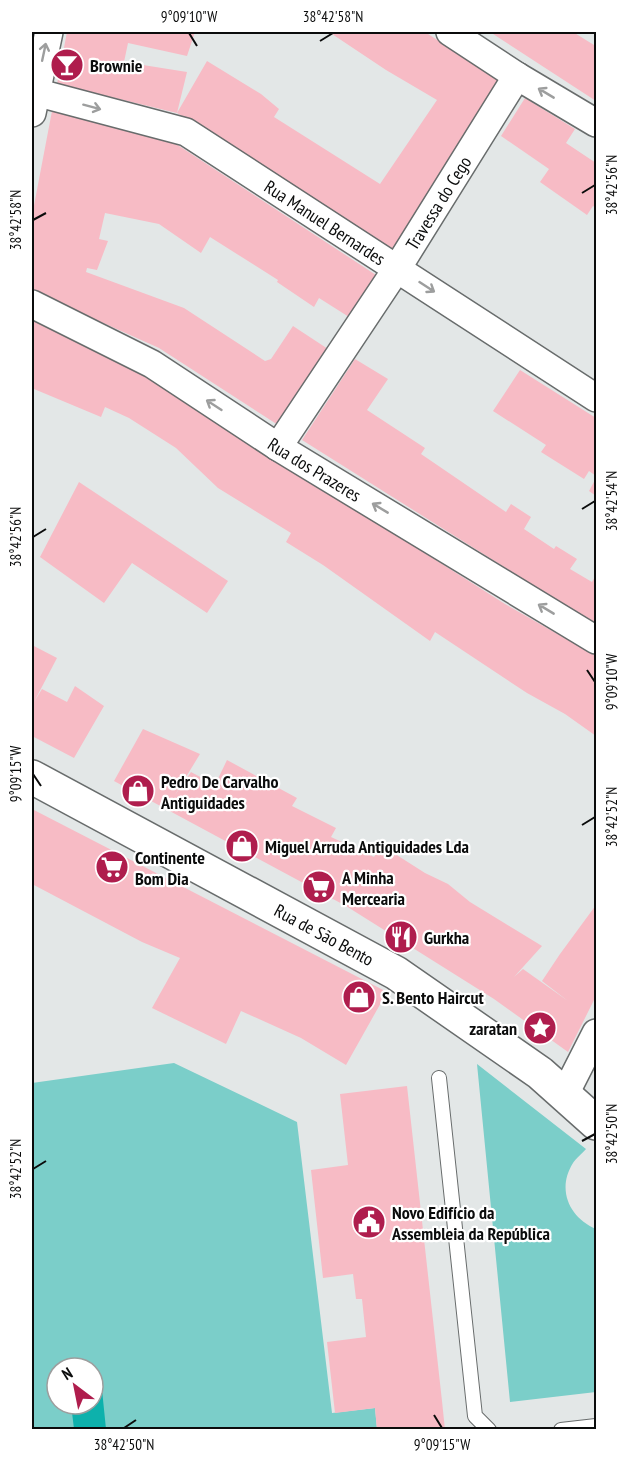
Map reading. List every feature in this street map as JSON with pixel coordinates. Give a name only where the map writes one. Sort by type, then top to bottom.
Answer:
[{"type":"street","points":[[33,103],[49,32]]},
{"type":"street","points":[[450,32],[517,76],[597,123]]},
{"type":"street","name":"Travessa do Cego","points":[[278,447],[398,267],[517,76]]},
{"type":"street","name":"Rua Manuel Bernardes","points":[[33,103],[186,132],[398,267],[597,398]]},
{"type":"street","name":"Rua dos Prazeres","points":[[32,304],[152,364],[278,447],[597,640]]},
{"type":"street","name":"Rua de São Bento","points":[[32,777],[396,973],[540,1073],[597,1123]]},
{"type":"street","points":[[565,1094],[597,1033]]},
{"type":"lane","points":[[439,1078],[475,1416],[489,1430]]},
{"type":"lane","points":[[561,1430],[597,1426]]},
{"type":"shaded area","points":[[174,1063],[297,1122],[332,1413],[375,1408],[377,1429],[32,1429],[32,1083]]},
{"type":"shaded area","points":[[477,1064],[586,1149],[574,1161],[568,1173],[566,1193],[568,1202],[579,1218],[596,1229],[596,1392],[510,1402]]},
{"type":"shaded area","points":[[72,1416],[105,1416],[106,1429],[74,1429]]},
{"type":"building","points":[[67,32],[195,32],[187,56],[128,43],[124,62],[187,72],[177,113],[57,84]]},
{"type":"building","points":[[329,32],[425,32],[502,82],[392,251],[249,156],[177,113],[207,61],[261,94],[279,109],[274,117],[380,184],[437,100]]},
{"type":"building","points":[[490,32],[573,32],[594,45],[596,41],[596,101]]},
{"type":"building","points":[[525,98],[575,129],[566,143],[596,163],[596,208],[593,206],[587,215],[540,182],[549,169],[501,136]]},
{"type":"building","points":[[52,111],[170,140],[376,275],[349,317],[319,298],[314,307],[277,282],[278,280],[210,237],[201,253],[159,224],[105,213],[99,239],[108,241],[97,270],[87,268],[86,272],[184,308],[265,361],[271,359],[293,326],[328,349],[278,425],[159,348],[32,291],[32,216]]},
{"type":"building","points":[[32,320],[123,361],[505,604],[596,656],[596,736],[435,632],[430,641],[323,565],[286,542],[291,533],[218,488],[176,448],[129,418],[105,407],[101,417],[34,389],[32,394]]},
{"type":"building","points":[[355,359],[388,379],[367,410],[425,448],[421,454],[506,512],[511,504],[531,517],[524,529],[554,549],[556,546],[577,559],[570,569],[592,582],[596,575],[596,623],[302,440]]},
{"type":"building","points":[[520,370],[596,418],[596,476],[589,471],[584,479],[541,452],[546,445],[493,411]]},
{"type":"building","points":[[596,478],[596,496],[589,491]]},
{"type":"building","points":[[79,482],[228,581],[207,613],[132,563],[104,603],[40,557]]},
{"type":"building","points":[[32,645],[57,658],[34,702],[42,689],[67,702],[75,686],[104,706],[74,758],[32,736]]},
{"type":"building","points":[[143,729],[200,754],[175,795],[191,772],[215,785],[227,760],[297,798],[292,806],[336,828],[331,837],[374,857],[381,845],[425,873],[448,884],[470,902],[542,946],[514,977],[523,969],[568,1001],[542,981],[596,905],[596,996],[568,1052],[494,999],[346,906],[114,781]]},
{"type":"building","points":[[32,809],[387,992],[346,1065],[301,1038],[241,1011],[226,1044],[152,1008],[180,958],[142,942],[32,884]]},
{"type":"building","name":"Novo Edifício da Assembleia da República","points":[[407,1086],[445,1430],[377,1430],[375,1408],[335,1413],[327,1342],[366,1337],[362,1299],[356,1299],[353,1274],[323,1278],[311,1170],[348,1165],[340,1094]]},
{"type":"place","name":"Brownie","points":[[67,65]]},
{"type":"place","name":"Pedro De Carvalho Antiguidades","points":[[138,791]]},
{"type":"place","name":"Miguel Arruda Antiguidades Lda","points":[[242,846]]},
{"type":"place","name":"Continente Bom Dia","points":[[112,867]]},
{"type":"place","name":"A Minha Mercearia","points":[[319,887]]},
{"type":"place","name":"Gurkha","points":[[401,937]]},
{"type":"place","name":"S. Bento Haircut","points":[[359,997]]},
{"type":"place","name":"zaratan","points":[[540,1028]]},
{"type":"place","name":"Novo Edifício da Assembleia da República","points":[[369,1222]]}]
